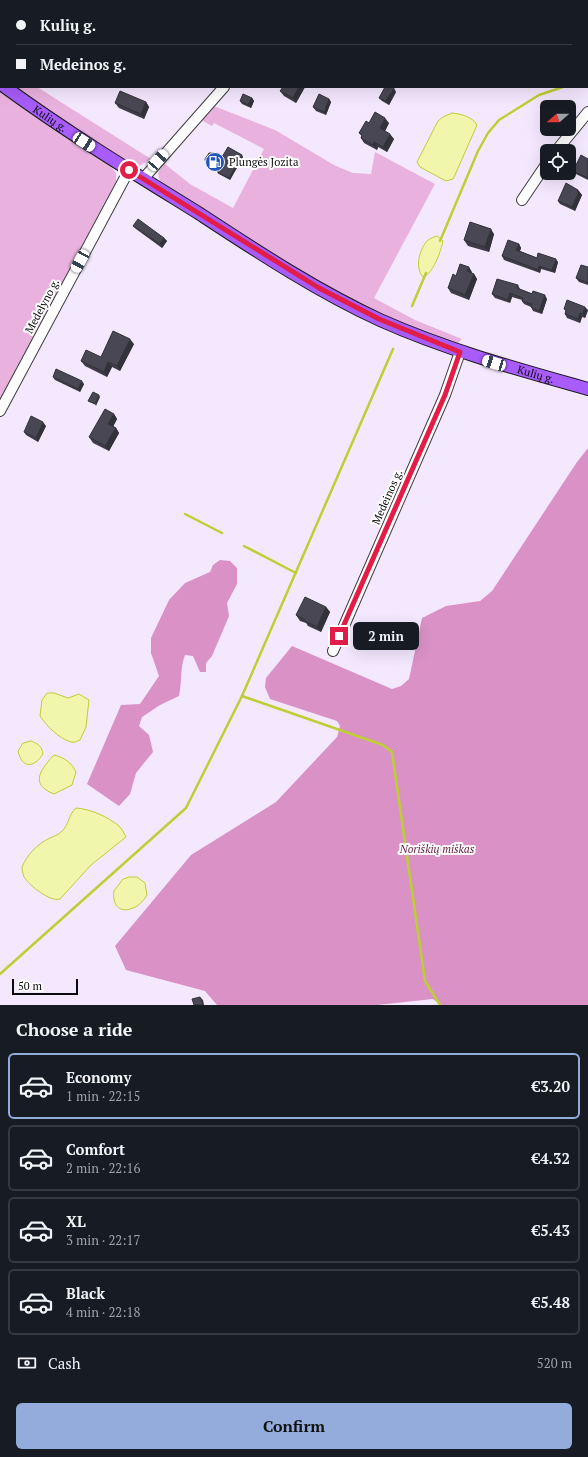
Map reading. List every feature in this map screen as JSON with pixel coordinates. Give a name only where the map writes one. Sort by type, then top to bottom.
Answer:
[{"type":"main road","name":"Kulių g.","points":[[6,88],[45,116],[143,179],[260,253],[319,288],[379,319],[460,352],[588,389]]},
{"type":"street","points":[[143,179],[150,169],[223,88]]},
{"type":"street","points":[[562,144],[588,112]]},
{"type":"street","name":"Medelyno g.","points":[[0,411],[129,170]]},
{"type":"street","points":[[522,200],[540,173]]},
{"type":"street","name":"Medeinos g.","points":[[333,651],[445,395],[460,352]]},
{"type":"shaded area","points":[[16,88],[39,88],[151,159],[139,166],[126,161],[71,127]]},
{"type":"shaded area","points":[[0,91],[108,163],[116,173],[116,182],[0,399]]},
{"type":"shaded area","points":[[214,106],[275,130],[334,165],[353,173],[371,174],[375,152],[435,184],[374,298],[415,320],[462,339],[457,344],[454,344],[400,322],[325,286],[286,263],[160,182],[158,173],[165,164],[190,184],[233,208],[264,149],[214,123],[212,126],[201,120]]},
{"type":"shaded area","points":[[452,113],[470,118],[477,125],[453,179],[446,181],[420,167],[417,162],[438,121]]},
{"type":"shaded area","points":[[437,236],[443,241],[436,262],[430,272],[423,277],[420,273],[419,258],[425,243],[431,238]]},
{"type":"shaded area","points":[[47,693],[54,693],[68,698],[79,694],[89,700],[86,727],[80,740],[72,742],[57,735],[49,728],[40,716],[42,700]]},
{"type":"shaded area","points":[[31,741],[36,743],[42,749],[43,754],[36,762],[32,764],[25,764],[22,761],[18,751],[23,743]]},
{"type":"shaded area","points":[[54,755],[67,761],[76,772],[72,785],[54,794],[41,786],[39,781],[42,770]]},
{"type":"shaded area","points":[[76,808],[99,814],[110,820],[119,826],[126,837],[91,865],[60,899],[51,898],[35,889],[27,881],[24,877],[22,867],[30,854],[37,847],[45,840],[59,834],[64,830],[71,814]]},
{"type":"shaded area","points":[[137,877],[145,883],[147,895],[137,906],[124,910],[120,909],[115,904],[114,891],[123,879]]},
{"type":"green space","name":"Noriškių miškas","points":[[588,448],[588,1005],[441,1005],[433,999],[377,1005],[217,1005],[205,991],[126,970],[115,946],[191,855],[276,802],[337,737],[340,726],[337,721],[270,699],[265,687],[266,678],[292,646],[392,689],[401,686],[409,679],[422,618],[446,606],[480,601],[492,591],[577,462]]},
{"type":"green space","points":[[220,560],[230,561],[237,568],[237,584],[227,603],[229,616],[212,656],[206,663],[206,672],[200,672],[193,656],[185,655],[182,664],[179,696],[160,705],[142,717],[139,726],[149,735],[153,752],[136,773],[130,794],[119,806],[87,784],[121,705],[140,704],[159,676],[151,653],[151,638],[169,600],[185,583],[210,572],[213,565]]},
{"type":"building","points":[[282,88],[298,88],[293,98],[280,91]]},
{"type":"building","points":[[384,88],[394,88],[386,101],[379,98]]},
{"type":"building","points":[[120,91],[146,102],[141,114],[115,103]]},
{"type":"building","points":[[243,94],[252,98],[248,105],[240,101]]},
{"type":"building","points":[[319,94],[329,99],[324,112],[313,107]]},
{"type":"building","points":[[375,112],[385,118],[380,128],[390,134],[383,147],[374,142],[373,145],[361,138],[362,135],[359,133],[366,121],[369,123]]},
{"type":"building","points":[[228,147],[242,155],[229,178],[218,173],[217,169],[211,168],[206,164],[205,159],[209,153],[217,153],[222,157]]},
{"type":"building","points":[[581,155],[588,159],[588,178],[576,172],[576,165]]},
{"type":"building","points":[[566,183],[579,192],[572,207],[558,201]]},
{"type":"building","points":[[138,219],[164,238],[160,244],[133,226]]},
{"type":"building","points":[[470,222],[491,229],[485,247],[464,240]]},
{"type":"building","points":[[508,240],[519,244],[516,250],[537,258],[538,253],[556,259],[552,270],[539,266],[538,270],[502,256]]},
{"type":"building","points":[[460,264],[469,267],[467,271],[474,274],[465,295],[448,288],[453,274],[456,276]]},
{"type":"building","points":[[581,265],[588,267],[588,283],[576,278]]},
{"type":"building","points":[[497,279],[518,285],[517,288],[532,294],[533,291],[545,295],[539,311],[531,307],[532,304],[522,301],[523,298],[510,293],[508,300],[492,294]]},
{"type":"building","points":[[567,300],[585,307],[583,314],[580,313],[578,319],[565,314],[566,310],[564,309]]},
{"type":"building","points":[[113,331],[130,339],[117,366],[108,362],[104,372],[81,361],[86,350],[101,357]]},
{"type":"building","points":[[56,369],[82,381],[78,389],[53,377]]},
{"type":"building","points":[[93,392],[99,395],[95,404],[88,401]]},
{"type":"building","points":[[105,409],[114,414],[108,424],[116,428],[105,446],[89,437]]},
{"type":"building","points":[[31,416],[43,422],[36,438],[24,432]]},
{"type":"building","points":[[305,597],[326,607],[317,627],[296,615]]},
{"type":"building","points":[[200,997],[203,1005],[194,1005],[192,999]]},
{"type":"waterway","points":[[440,241],[478,151],[488,133],[499,120],[539,95],[560,88]]},
{"type":"waterway","points":[[412,306],[426,273]]},
{"type":"waterway","points":[[0,974],[186,808],[242,696],[393,349]]},
{"type":"waterway","points":[[185,514],[222,533]]},
{"type":"waterway","points":[[244,546],[296,573]]},
{"type":"waterway","points":[[242,696],[383,745],[392,752],[425,981],[440,1005]]},
{"type":"place","name":"Plungės Jozita","points":[[215,162]]},
{"type":"route","points":[[129,170],[260,253],[319,288],[350,305],[412,334],[460,352],[445,395],[339,636]]}]
